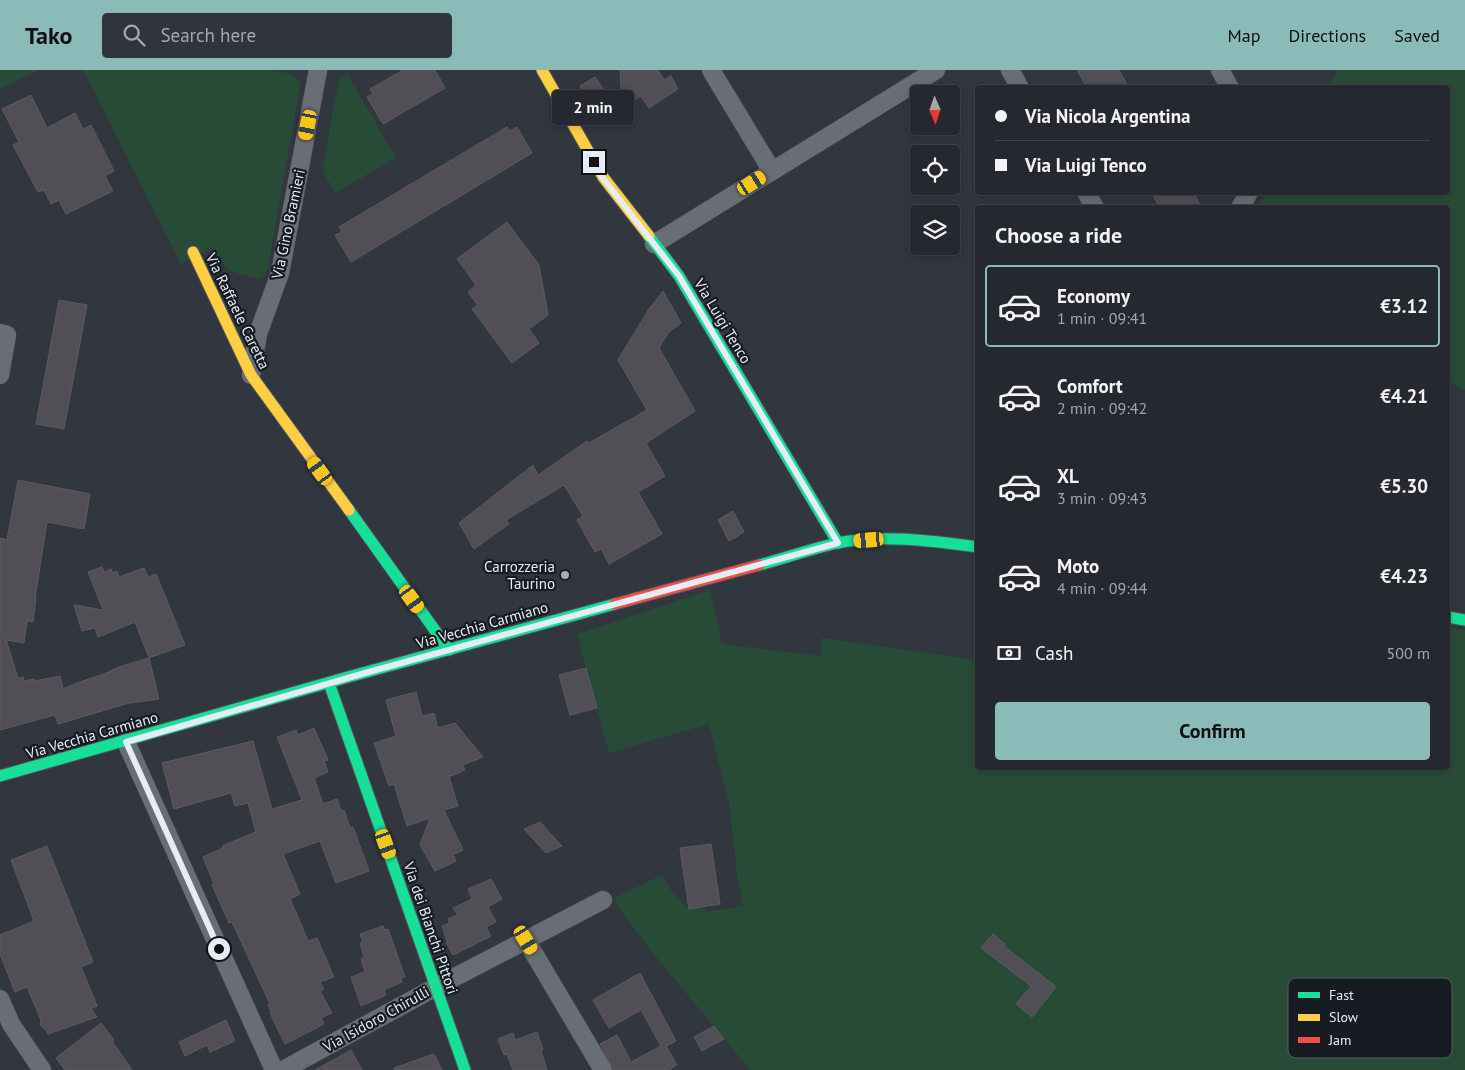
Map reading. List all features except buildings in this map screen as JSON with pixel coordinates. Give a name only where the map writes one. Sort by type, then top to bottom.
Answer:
[{"type":"street","name":"Via Gino Bramieri","points":[[250,375],[258,334],[280,272],[318,70]]},
{"type":"street","name":"Via Luigi Tenco","points":[[542,70],[602,177],[679,276],[838,543]]},
{"type":"street","points":[[711,70],[772,171]]},
{"type":"street","points":[[654,244],[936,70]]},
{"type":"street","points":[[1010,70],[1018,85]]},
{"type":"street","points":[[1220,70],[1228,85]]},
{"type":"street","name":"Via Raffaele Caretta","points":[[193,252],[250,375],[449,650]]},
{"type":"street","points":[[0,376],[4,334]]},
{"type":"street","name":"Via Vecchia Carmiano","points":[[0,776],[838,543],[885,539],[933,541],[975,547]]},
{"type":"street","points":[[1450,617],[1465,620]]},
{"type":"street","name":"Via dei Bianchi Pittori","points":[[329,683],[465,1070]]},
{"type":"street","points":[[126,742],[274,1070]]},
{"type":"street","name":"Via Isidoro Chirulli","points":[[283,1070],[436,987],[603,900]]},
{"type":"street","points":[[526,940],[603,1070]]},
{"type":"street","points":[[0,999],[11,1024],[42,1070]]},
{"type":"green space","points":[[0,70],[38,70],[0,89]]},
{"type":"green space","points":[[83,70],[270,70],[291,74],[301,82],[267,272],[260,279],[229,271],[212,248],[181,264]]},
{"type":"green space","points":[[1338,70],[1465,70],[1465,390],[1450,383],[1450,205],[1258,205],[1265,195],[1450,195],[1450,85],[1329,85]]},
{"type":"green space","points":[[347,73],[396,158],[335,193],[324,173],[323,165],[338,84],[341,77]]},
{"type":"green space","points":[[710,590],[722,644],[820,656],[822,638],[975,660],[975,770],[1450,770],[1450,627],[1465,630],[1465,1070],[750,1070],[652,952],[618,907],[614,898],[662,875],[674,895],[689,909],[705,906],[706,912],[743,906],[737,874],[729,803],[709,724],[609,753],[577,634]]},
{"type":"traffic: fast","points":[[649,236],[679,276],[838,543]]},
{"type":"traffic: fast","points":[[349,510],[449,650]]},
{"type":"traffic: fast","points":[[759,565],[827,545],[854,540],[908,539],[975,547]]},
{"type":"traffic: fast","points":[[0,776],[348,677],[615,604]]},
{"type":"traffic: fast","points":[[1450,617],[1465,620]]},
{"type":"traffic: fast","points":[[329,683],[465,1070]]},
{"type":"traffic: slow","points":[[542,70],[603,177],[649,236]]},
{"type":"traffic: slow","points":[[193,252],[251,375],[349,510]]},
{"type":"traffic: jam","points":[[615,604],[759,565]]},
{"type":"place","name":"Carrozzeria Taurino","points":[[565,575]]},
{"type":"route","points":[[219,949],[126,742],[365,673],[838,543],[679,276],[602,177],[594,162]]}]
